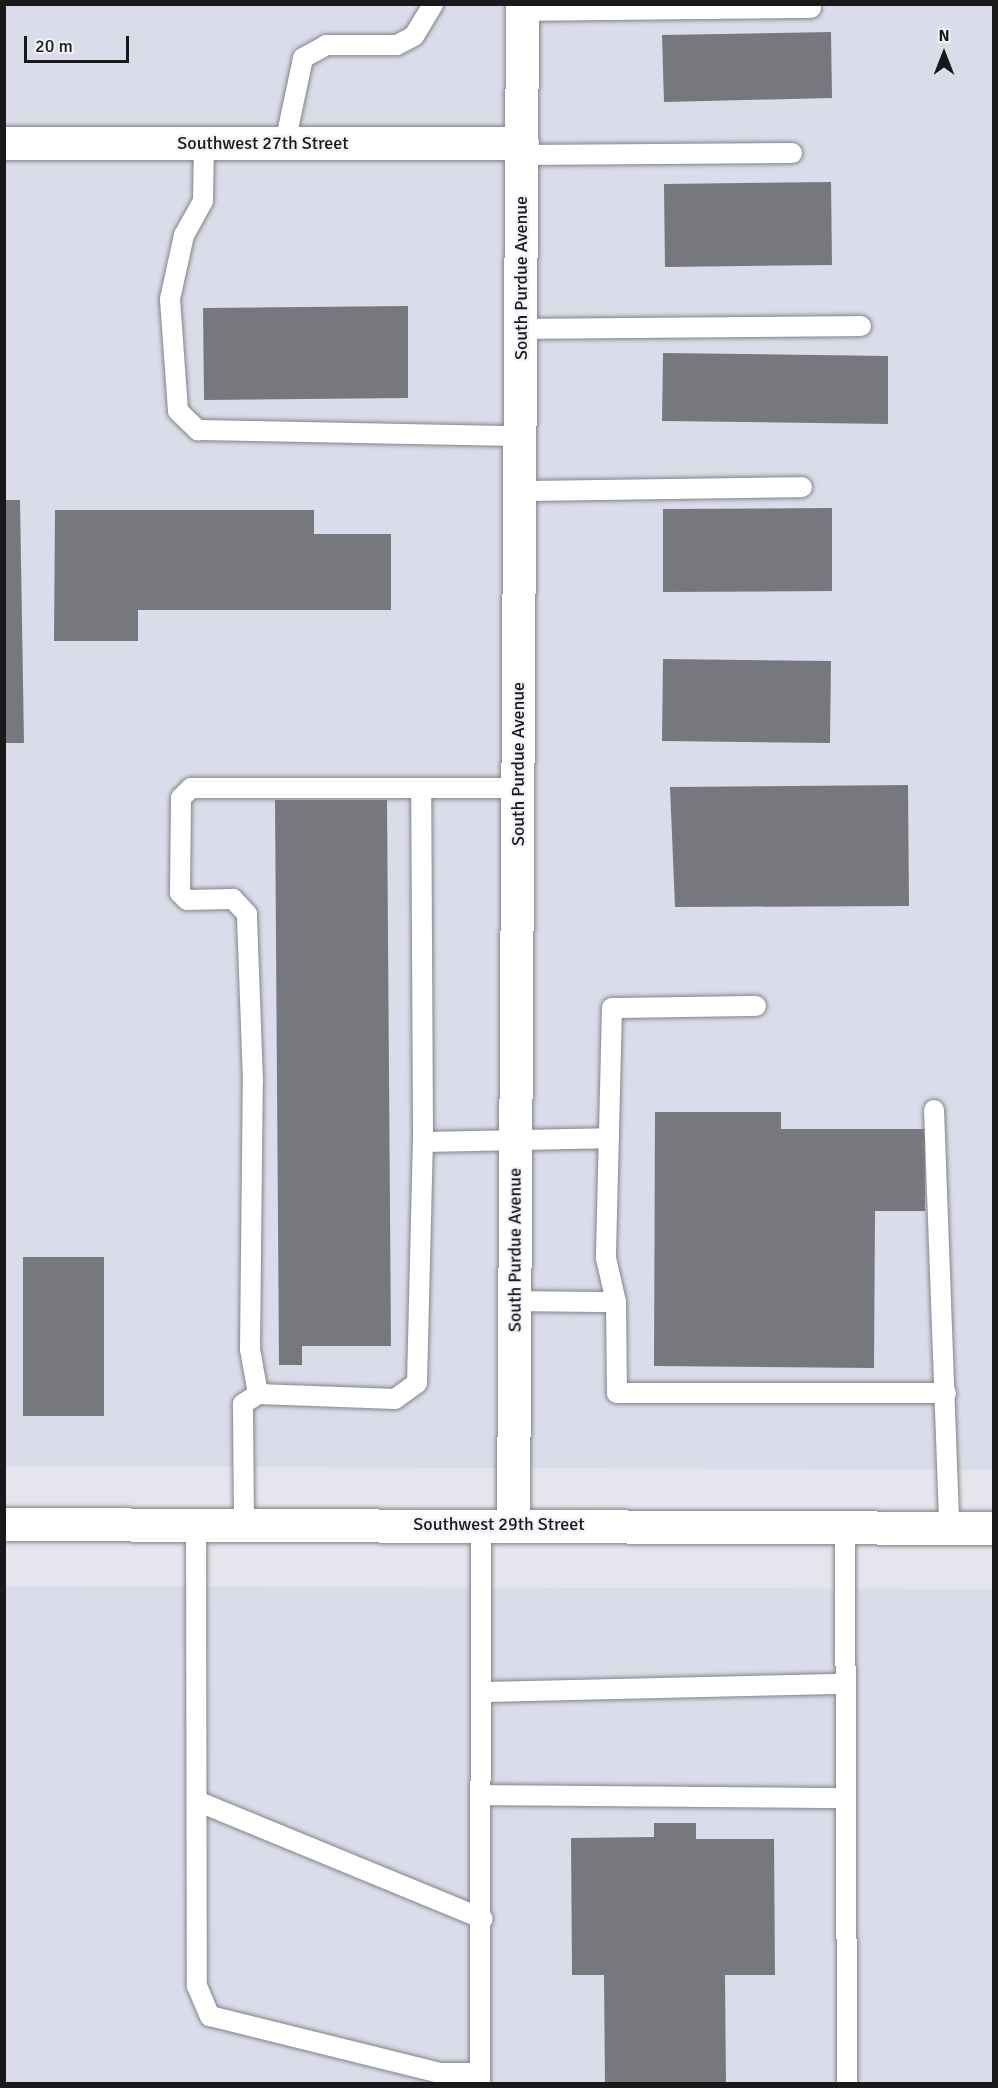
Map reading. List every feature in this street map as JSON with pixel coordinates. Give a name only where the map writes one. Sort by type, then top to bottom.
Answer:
[{"type":"street","name":"South Purdue Avenue","points":[[513,1524],[522,8]]},
{"type":"street","name":"Southwest 27th Street","points":[[4,142],[285,142],[522,149]]},
{"type":"street","name":"Southwest 29th Street","points":[[4,1524],[513,1524],[993,1528]]},
{"type":"lane","points":[[285,142],[303,58],[326,45],[396,45],[414,36],[433,4]]},
{"type":"lane","points":[[522,8],[811,8]]},
{"type":"lane","points":[[204,142],[203,201],[184,235],[170,299],[177,411],[198,430],[520,436]]},
{"type":"lane","points":[[522,149],[792,153]]},
{"type":"lane","points":[[521,329],[861,326]]},
{"type":"lane","points":[[520,491],[802,487]]},
{"type":"lane","points":[[258,1394],[250,1349],[253,1081],[246,914],[233,899],[187,900],[180,893],[181,798],[191,788],[518,788]]},
{"type":"lane","points":[[244,1524],[243,1404],[258,1394],[395,1399],[417,1383],[423,1142],[421,789]]},
{"type":"lane","points":[[756,1006],[612,1008],[606,1258],[615,1302],[617,1393],[946,1393]]},
{"type":"lane","points":[[934,1110],[946,1393],[949,1527]]},
{"type":"lane","points":[[423,1142],[609,1138]]},
{"type":"lane","points":[[515,1301],[615,1302]]},
{"type":"lane","points":[[196,1524],[197,1986],[210,2016],[441,2073],[480,2078],[485,1692],[481,1524]]},
{"type":"lane","points":[[845,1526],[847,2084]]},
{"type":"lane","points":[[485,1692],[846,1684]]},
{"type":"lane","points":[[484,1795],[846,1798]]},
{"type":"lane","points":[[197,1801],[483,1918]]},
{"type":"shaded area","points":[[5,5],[993,5],[993,1470],[5,1466]]},
{"type":"shaded area","points":[[4,1586],[993,1589],[993,2083],[5,2083]]},
{"type":"building","points":[[831,32],[832,98],[664,102],[662,35]]},
{"type":"building","points":[[831,182],[832,265],[665,267],[664,184]]},
{"type":"building","points":[[408,306],[408,398],[204,400],[203,308]]},
{"type":"building","points":[[663,353],[888,356],[888,424],[662,421]]},
{"type":"building","points":[[4,500],[20,500],[24,743],[4,743]]},
{"type":"building","points":[[832,508],[832,591],[663,592],[663,509]]},
{"type":"building","points":[[55,510],[314,510],[314,534],[391,534],[391,610],[138,610],[138,641],[54,641]]},
{"type":"building","points":[[663,659],[831,661],[830,743],[662,741]]},
{"type":"building","points":[[908,785],[909,906],[675,907],[670,787]]},
{"type":"building","points":[[275,800],[387,800],[391,1346],[302,1346],[302,1365],[279,1365]]},
{"type":"building","points":[[655,1112],[781,1112],[781,1129],[925,1129],[925,1211],[875,1211],[874,1368],[654,1366]]},
{"type":"building","points":[[23,1257],[104,1257],[104,1416],[23,1416]]},
{"type":"building","points":[[654,1823],[696,1823],[696,1839],[774,1839],[775,1975],[725,1975],[726,2084],[605,2084],[604,1975],[572,1975],[571,1838],[654,1837]]}]
